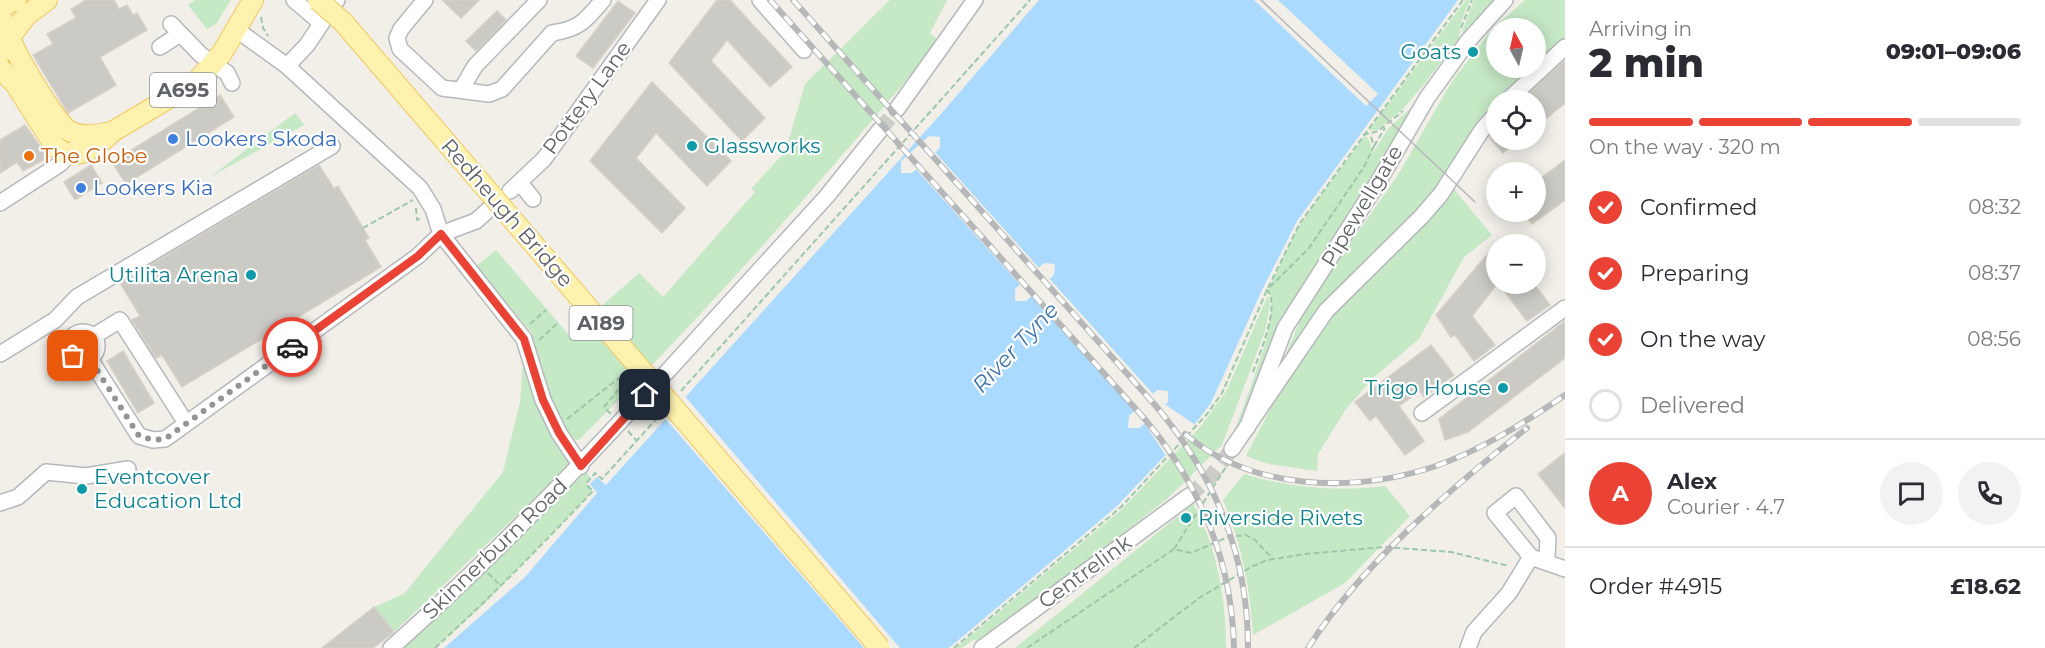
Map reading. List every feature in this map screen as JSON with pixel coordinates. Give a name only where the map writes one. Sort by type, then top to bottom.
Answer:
[{"type":"main road","points":[[0,7],[16,0]]},
{"type":"main road","points":[[7,43],[26,16],[46,0]]},
{"type":"main road","name":"A695","points":[[67,155],[89,151],[103,142],[112,132],[196,82],[214,65],[253,0]]},
{"type":"main road","name":"Redheugh Bridge","points":[[318,0],[343,22],[880,648]]},
{"type":"main road","points":[[0,18],[8,27],[7,43],[61,125]]},
{"type":"main road","points":[[0,68],[16,85],[56,146],[67,155]]},
{"type":"main road","name":"A695","points":[[61,125],[71,132],[93,135],[112,132]]},
{"type":"street","points":[[294,0],[321,23]]},
{"type":"street","points":[[291,70],[337,0]]},
{"type":"street","points":[[321,23],[342,0]]},
{"type":"street","points":[[425,0],[401,29],[398,38],[400,48],[442,88],[489,94],[502,89],[552,33],[582,25],[603,0]]},
{"type":"street","points":[[461,90],[475,66],[539,0]]},
{"type":"street","name":"Pottery Lane","points":[[532,199],[515,187],[544,159],[657,0]]},
{"type":"street","points":[[760,0],[804,50]]},
{"type":"street","points":[[897,109],[975,0]]},
{"type":"street","name":"Pipewellgate","points":[[1247,428],[1285,328],[1377,184],[1427,98],[1474,35],[1505,0]]},
{"type":"street","points":[[160,47],[175,29],[226,73],[232,82]]},
{"type":"street","points":[[237,30],[291,70],[420,188],[429,201],[441,234],[524,339],[543,400],[559,433],[581,466]]},
{"type":"street","points":[[1519,90],[1565,47]]},
{"type":"street","points":[[61,125],[67,155]]},
{"type":"street","points":[[1230,453],[1326,311],[1422,216],[1441,194],[1486,125]]},
{"type":"street","points":[[666,373],[827,196],[880,130]]},
{"type":"street","points":[[0,203],[35,189],[67,155],[93,135]]},
{"type":"street","points":[[0,354],[55,320],[77,297],[332,146]]},
{"type":"street","points":[[90,359],[139,436],[153,440],[165,439],[418,256],[441,234],[476,221],[488,210]]},
{"type":"street","points":[[1422,413],[1565,308]]},
{"type":"street","points":[[55,320],[72,337]]},
{"type":"street","points":[[94,336],[120,320],[186,423]]},
{"type":"street","points":[[72,337],[84,332],[94,336]]},
{"type":"street","points":[[72,337],[69,347],[73,356],[80,360],[90,359],[97,350],[94,336]]},
{"type":"street","name":"Skinnerburn Road","points":[[390,648],[480,565],[581,466],[645,395]]},
{"type":"street","points":[[0,503],[18,497],[46,472],[86,476],[128,468]]},
{"type":"street","name":"Centrelink","points":[[982,648],[1189,496]]},
{"type":"street","points":[[1468,648],[1474,632],[1509,593],[1535,558],[1565,569]]},
{"type":"path","points":[[681,391],[1030,0]]},
{"type":"path","points":[[954,648],[1121,507],[1207,414],[1227,383],[1267,290],[1300,223],[1463,0]]},
{"type":"path","points":[[1374,146],[1387,126]]},
{"type":"path","points":[[363,228],[409,201]]},
{"type":"path","points":[[537,342],[558,323]]},
{"type":"path","points":[[561,412],[565,420],[619,378],[624,383],[604,407]]},
{"type":"path","points":[[435,648],[501,586],[593,491],[586,484],[596,473],[602,479],[661,413]]},
{"type":"path","points":[[1027,648],[1174,549],[1231,459],[1230,453]]},
{"type":"path","points":[[1174,549],[1191,553],[1228,537],[1246,535],[1255,540],[1273,559]]},
{"type":"path","points":[[1134,648],[1215,587],[1251,567],[1273,559],[1384,546],[1451,552],[1495,561],[1523,572]]},
{"type":"path","points":[[480,565],[501,586]]},
{"type":"green space","points":[[195,0],[231,0],[216,24],[207,29],[188,5]]},
{"type":"green space","points":[[890,0],[947,0],[930,33],[939,41],[718,295],[579,440],[570,439],[552,401],[531,332],[476,266],[496,250],[569,335],[639,273],[663,297],[755,192],[751,189],[785,152],[805,84]]},
{"type":"green space","points":[[1466,0],[1470,0],[1461,22],[1459,38],[1403,109],[1377,130],[1369,130]]},
{"type":"green space","points":[[1474,0],[1496,0],[1466,35],[1462,32]]},
{"type":"green space","points":[[1525,0],[1565,0],[1565,40],[1546,56],[1546,18],[1505,18]]},
{"type":"green space","points":[[1486,37],[1486,78],[1524,78],[1511,90],[1486,90],[1486,116],[1434,192],[1321,305],[1286,354],[1306,306],[1398,175],[1451,83]]},
{"type":"green space","points":[[1417,102],[1275,336],[1232,440],[1266,340],[1271,302],[1268,290],[1300,224],[1365,136],[1368,138],[1373,153],[1388,129]]},
{"type":"green space","points":[[295,113],[304,125],[210,177]]},
{"type":"green space","points":[[1452,187],[1491,234],[1486,234],[1486,240],[1464,257],[1419,339],[1374,377],[1346,409],[1318,454],[1317,471],[1268,464],[1246,456],[1282,387],[1321,322]]},
{"type":"green space","points":[[1268,295],[1270,305],[1265,331],[1222,445],[1167,499],[1096,554],[1098,556],[976,641],[974,639],[962,648],[956,648],[1121,510],[1201,426],[1227,390]]},
{"type":"green space","points":[[524,350],[572,463],[394,632],[374,607],[404,594],[503,472],[520,402]]},
{"type":"green space","points":[[581,466],[591,478],[586,484],[593,491],[484,604],[435,648],[391,648]]},
{"type":"green space","points":[[1244,474],[1279,483],[1314,488],[1349,489],[1385,486],[1410,516],[1345,583],[1253,635],[1244,566],[1223,500]]},
{"type":"green space","points":[[1193,504],[1214,555],[1222,592],[1226,648],[1015,648]]},
{"type":"water","name":"River Tyne","points":[[1039,0],[1458,0],[1297,221],[1262,290],[1211,403],[1194,425],[1116,507],[949,648],[444,648],[525,577],[597,493],[590,484],[597,477],[606,485],[940,115]],"holes":[[[929,136],[940,137],[940,148],[912,173],[901,173],[901,161]],[[1044,263],[1055,264],[1054,275],[1026,301],[1015,301],[1015,289]],[[1157,390],[1168,391],[1168,402],[1140,428],[1128,428],[1129,416]]]},
{"type":"pier","points":[[1254,0],[1278,0],[1378,94],[1366,106]]},
{"type":"pier","points":[[933,150],[1041,270],[1022,287],[914,167]]},
{"type":"pier","points":[[1048,277],[1155,396],[1137,413],[1029,294]]},
{"type":"pier","points":[[683,394],[900,648],[864,648],[663,416]]},
{"type":"pier","points":[[1163,403],[1197,426],[1168,459],[1143,421]]},
{"type":"building","points":[[86,0],[114,0],[119,9],[127,5],[133,15],[137,13],[147,30],[100,57],[116,85],[68,113],[33,55],[53,44],[47,34],[76,18],[71,9]]},
{"type":"building","points":[[442,0],[479,0],[461,18]]},
{"type":"building","name":"Glassworks","points":[[717,0],[730,0],[792,67],[770,87],[727,40],[711,61],[765,118],[742,141],[669,63]]},
{"type":"building","points":[[618,1],[635,13],[593,68],[576,56]]},
{"type":"building","points":[[497,11],[506,20],[476,51],[466,41]]},
{"type":"building","points":[[1565,60],[1565,103],[1546,119],[1546,90],[1533,90]]},
{"type":"building","name":"Glassworks","points":[[652,82],[731,161],[707,186],[656,133],[636,158],[685,208],[662,233],[590,161]]},
{"type":"building","name":"Lookers Skoda","points":[[220,95],[234,117],[126,184],[112,162]]},
{"type":"building","points":[[25,125],[45,153],[45,159],[23,171],[17,162],[0,173],[0,140]]},
{"type":"building","points":[[1565,160],[1565,200],[1546,214],[1546,174]]},
{"type":"building","name":"Lookers Kia","points":[[91,165],[102,183],[75,200],[64,182]]},
{"type":"building","name":"Utilita Arena","points":[[319,165],[334,189],[338,186],[369,238],[365,240],[381,267],[182,387],[162,355],[156,358],[132,320],[140,316],[120,283]]},
{"type":"building","points":[[1486,256],[1486,294],[1489,294],[1472,316],[1495,345],[1474,361],[1455,335],[1451,337],[1436,315]]},
{"type":"building","points":[[1507,294],[1542,294],[1550,305],[1527,321]]},
{"type":"building","name":"Trigo House","points":[[1565,321],[1565,358],[1468,432],[1445,440],[1439,419]]},
{"type":"building","points":[[1431,345],[1454,375],[1424,397],[1420,391],[1399,406],[1424,441],[1405,455],[1376,416],[1370,421],[1355,402]]},
{"type":"building","points":[[123,351],[154,403],[138,413],[107,361]]},
{"type":"building","points":[[1565,453],[1565,508],[1538,474]]},
{"type":"building","points":[[374,607],[394,632],[373,648],[322,648]]},
{"type":"tunnel","points":[[880,130],[897,109]]},
{"type":"tunnel","points":[[1189,496],[1212,475],[1232,449]]},
{"type":"tram line","points":[[1261,0],[1475,202]]},
{"type":"railway","points":[[770,0],[1143,417],[1163,443],[1181,469],[1209,525],[1227,584],[1234,648]]},
{"type":"railway","points":[[793,0],[1155,405],[1176,432],[1211,488],[1224,518],[1242,580],[1248,648]]},
{"type":"railway","points":[[1185,434],[1212,453],[1241,467],[1272,476],[1304,482],[1370,481],[1433,467],[1468,453],[1518,426],[1565,395]]},
{"type":"railway","points":[[1308,648],[1329,617],[1380,558],[1438,502],[1527,428]]},
{"type":"way so far","points":[[73,356],[80,360],[90,359],[139,436],[153,440],[165,439],[292,347]]},
{"type":"place","name":"Goats","points":[[1473,52]]},
{"type":"place","name":"Lookers Skoda","points":[[173,139]]},
{"type":"place","name":"Glassworks","points":[[692,146]]},
{"type":"place","name":"The Globe","points":[[29,156]]},
{"type":"place","name":"Lookers Kia","points":[[81,188]]},
{"type":"place","name":"Utilita Arena","points":[[251,275]]},
{"type":"place","name":"Trigo House","points":[[1503,388]]},
{"type":"place","name":"Eventcover Education Ltd","points":[[82,489]]},
{"type":"place","name":"Riverside Rivets","points":[[1186,518]]},
{"type":"route","points":[[292,347],[418,256],[441,234],[524,339],[543,400],[559,433],[581,466],[645,395]]}]
